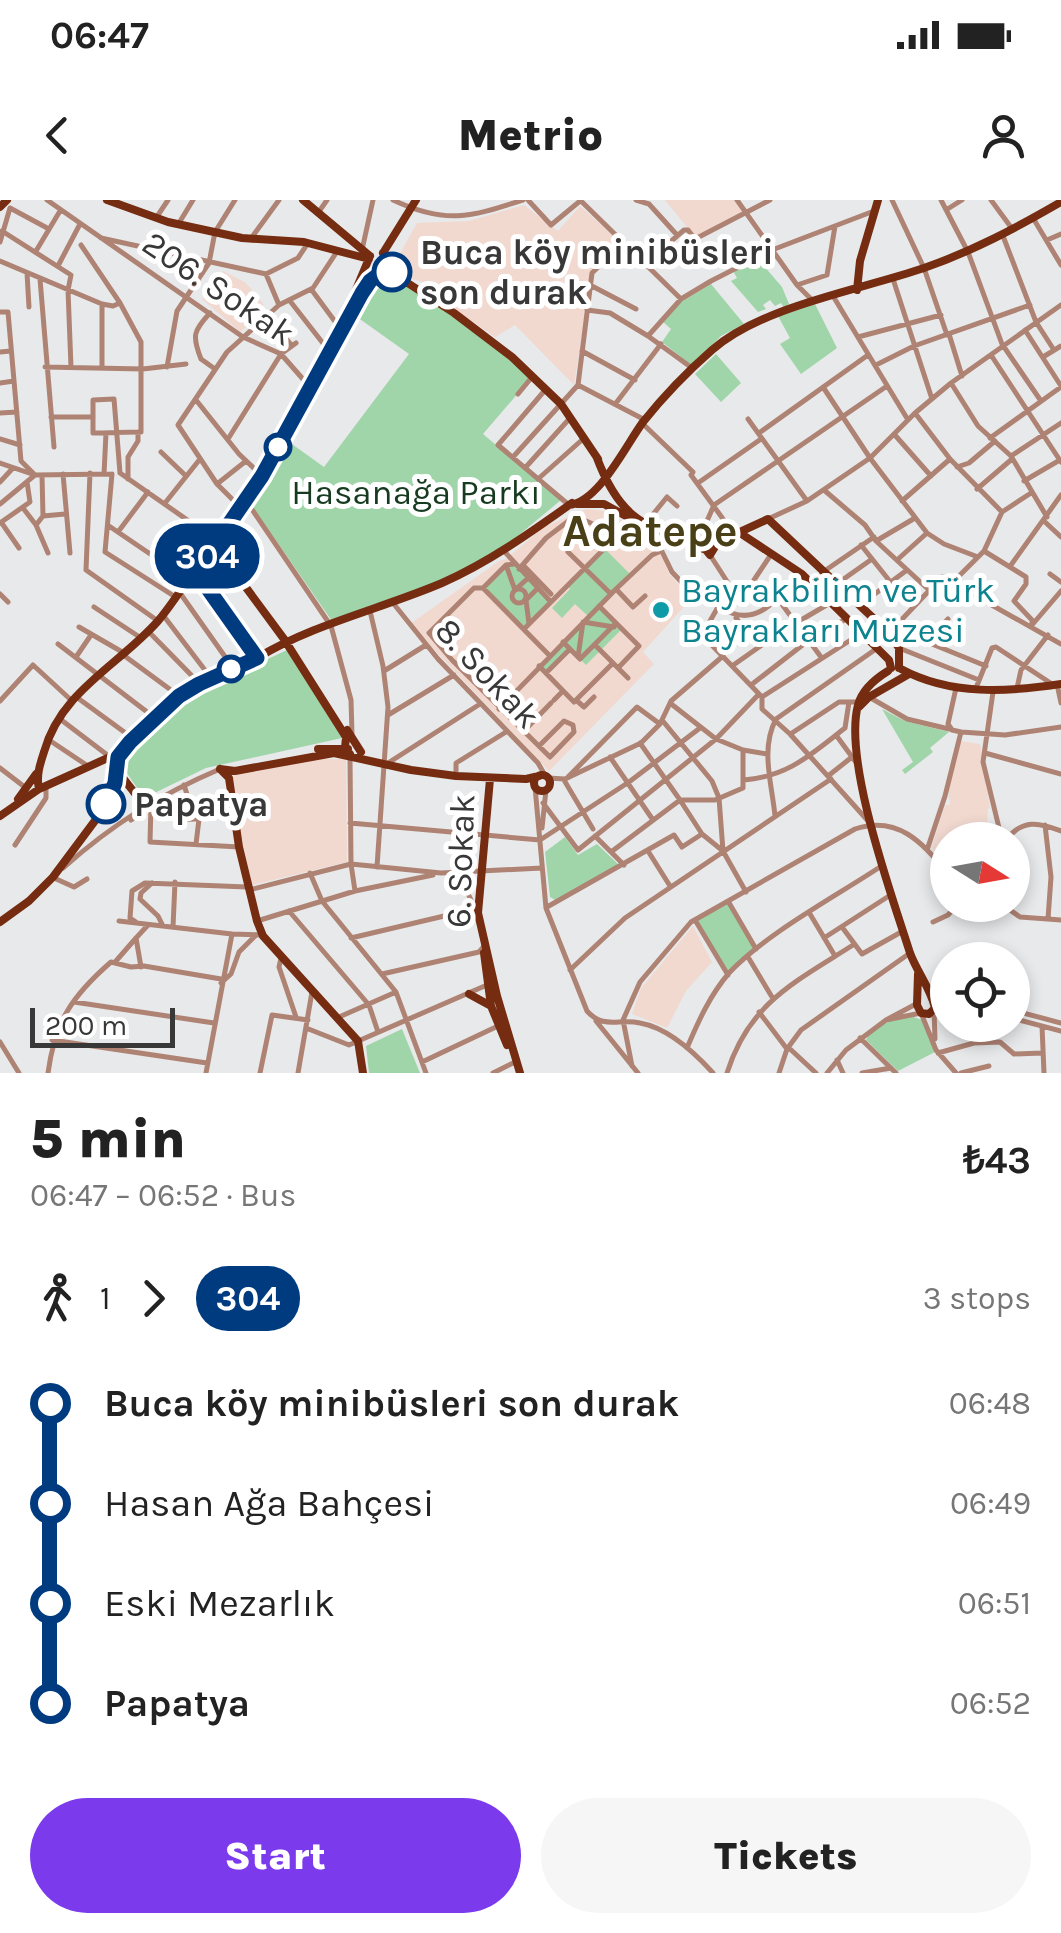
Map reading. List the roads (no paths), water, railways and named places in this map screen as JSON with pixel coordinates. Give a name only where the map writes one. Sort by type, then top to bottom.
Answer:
[{"type":"main road","points":[[107,200],[131,204],[156,218],[178,224],[308,243],[367,257]]},
{"type":"main road","points":[[302,200],[367,257],[371,269],[387,264]]},
{"type":"main road","points":[[857,290],[860,262],[878,200]]},
{"type":"main road","points":[[0,922],[52,878],[112,794],[121,750],[179,696],[211,678],[393,603],[504,551],[573,505],[605,476],[644,422],[694,368],[729,338],[803,300],[814,302],[857,290],[968,252],[1061,202]]},
{"type":"main road","points":[[340,328],[370,281],[387,264],[412,208]]},
{"type":"main road","points":[[338,250],[346,245],[346,238]]},
{"type":"main road","points":[[13,806],[38,770],[57,718],[73,698],[161,618],[245,505],[311,389],[367,257],[375,252],[546,388],[597,458],[618,499],[648,527]]},
{"type":"main road","points":[[573,505],[604,504],[710,555],[718,542],[768,519],[889,633],[899,648],[899,672]]},
{"type":"main road","points":[[737,533],[800,573],[899,672],[993,692],[1057,684]]},
{"type":"main road","points":[[217,546],[346,737],[347,751]]},
{"type":"main road","points":[[303,638],[298,658],[360,752]]},
{"type":"main road","points":[[858,707],[899,672]]},
{"type":"main road","points":[[899,672],[869,685],[858,707],[860,767],[871,824],[903,931],[930,995]]},
{"type":"main road","points":[[0,816],[42,787],[110,756],[131,740]]},
{"type":"main road","points":[[347,751],[385,764],[456,776],[526,780],[544,777]]},
{"type":"main road","points":[[220,769],[235,771],[347,751],[360,752],[385,764]]},
{"type":"main road","points":[[110,756],[150,803]]},
{"type":"main road","points":[[93,764],[111,769],[115,766]]},
{"type":"main road","points":[[220,769],[229,778],[239,847],[260,935],[358,1041],[363,1073]]},
{"type":"main road","points":[[38,770],[42,787]]},
{"type":"main road","points":[[490,779],[535,787],[538,791],[549,786],[544,777]]},
{"type":"main road","points":[[535,787],[534,782],[544,777]]},
{"type":"main road","name":"6. Sokak","points":[[490,779],[478,906],[491,1006],[520,1073]]},
{"type":"main road","points":[[918,974],[921,1013],[930,1014]]},
{"type":"main road","name":"6. Sokak","points":[[490,986],[513,1058]]},
{"type":"main road","points":[[467,994],[491,1006]]},
{"type":"main road","points":[[918,1002],[925,996],[930,998]]},
{"type":"street","name":"206. Sokak","points":[[47,200],[242,337],[281,354],[311,389]]},
{"type":"street","points":[[156,218],[168,200]]},
{"type":"street","points":[[178,224],[193,200]]},
{"type":"street","points":[[167,367],[178,311],[208,263],[215,232],[235,200]]},
{"type":"street","points":[[252,237],[279,200]]},
{"type":"street","points":[[318,214],[327,200]]},
{"type":"street","points":[[367,257],[373,200]]},
{"type":"street","points":[[393,200],[412,208],[462,217],[526,200],[551,226],[580,200],[681,299]]},
{"type":"street","points":[[737,200],[803,300]]},
{"type":"street","points":[[646,263],[687,229],[696,239],[770,200]]},
{"type":"street","points":[[892,200],[924,268],[962,376]]},
{"type":"street","points":[[941,200],[968,252],[1002,344],[1041,402]]},
{"type":"street","points":[[946,210],[962,200]]},
{"type":"street","points":[[992,200],[1013,230]]},
{"type":"street","points":[[639,201],[649,204],[677,235]]},
{"type":"street","points":[[0,242],[6,205],[49,229]]},
{"type":"street","points":[[36,251],[60,209]]},
{"type":"street","points":[[648,336],[681,299],[772,250],[874,212]]},
{"type":"street","points":[[1033,218],[1061,265]]},
{"type":"street","points":[[59,264],[80,224]]},
{"type":"street","points":[[797,286],[827,275],[835,226]]},
{"type":"street","points":[[2,231],[71,275],[71,367]]},
{"type":"street","points":[[1047,240],[1061,234]]},
{"type":"street","points":[[1003,236],[1036,322],[1058,348],[1043,357]]},
{"type":"street","points":[[98,237],[266,274],[298,258],[308,243]]},
{"type":"street","points":[[513,457],[578,385],[593,270],[624,242]]},
{"type":"street","points":[[81,245],[120,303],[140,342],[143,368],[138,441],[128,457],[128,479]]},
{"type":"street","points":[[338,250],[321,280],[280,305],[226,352],[178,425],[217,484],[245,505],[331,626],[351,700],[352,737]]},
{"type":"street","points":[[0,261],[102,304],[120,303]]},
{"type":"street","points":[[27,272],[29,307]]},
{"type":"street","points":[[266,274],[280,305]]},
{"type":"street","points":[[892,278],[932,399]]},
{"type":"street","points":[[40,279],[54,447]]},
{"type":"street","points":[[590,286],[636,309]]},
{"type":"street","points":[[311,289],[340,328]]},
{"type":"street","points":[[833,296],[908,420]]},
{"type":"street","points":[[290,300],[329,351]]},
{"type":"street","points":[[102,304],[102,367]]},
{"type":"street","points":[[876,366],[914,346],[1030,305]]},
{"type":"street","points":[[768,519],[824,490],[870,458],[951,383],[1061,305]]},
{"type":"street","points":[[587,310],[610,313],[694,368]]},
{"type":"street","points":[[0,312],[8,312],[21,461],[38,475],[43,516],[36,525]]},
{"type":"street","points":[[210,313],[194,335],[199,356],[216,369]]},
{"type":"street","points":[[228,439],[281,354],[294,344],[268,315]]},
{"type":"street","points":[[858,337],[941,315]]},
{"type":"street","points":[[957,466],[969,463],[1061,386],[1025,330]]},
{"type":"street","points":[[616,403],[661,344]]},
{"type":"street","points":[[0,352],[11,351]]},
{"type":"street","points":[[582,351],[634,380]]},
{"type":"street","points":[[696,480],[868,355]]},
{"type":"street","points":[[991,355],[1060,461],[1024,481]]},
{"type":"street","points":[[45,368],[186,364]]},
{"type":"street","points":[[518,394],[533,376]]},
{"type":"street","points":[[0,382],[14,381]]},
{"type":"street","points":[[951,383],[967,410],[1011,458],[1046,519],[1059,533]]},
{"type":"street","points":[[578,385],[644,422],[694,472],[737,533]]},
{"type":"street","points":[[696,546],[714,505],[887,386]]},
{"type":"street","points":[[823,387],[870,458],[927,532],[944,544],[978,557]]},
{"type":"street","points":[[546,388],[498,445],[573,505]]},
{"type":"street","points":[[138,432],[116,432],[93,433],[93,400],[114,399],[116,432],[116,474],[105,552],[178,596],[234,668]]},
{"type":"street","points":[[196,400],[262,476]]},
{"type":"street","points":[[0,413],[17,412]]},
{"type":"street","points":[[915,413],[950,459],[1002,512]]},
{"type":"street","points":[[50,417],[93,417]]},
{"type":"street","points":[[525,468],[570,418]]},
{"type":"street","points":[[748,419],[807,500]]},
{"type":"street","points":[[977,489],[1011,458],[1061,424]]},
{"type":"street","points":[[104,474],[106,433]]},
{"type":"street","points":[[894,434],[931,476]]},
{"type":"street","points":[[0,438],[20,445]]},
{"type":"street","points":[[538,478],[583,439]]},
{"type":"street","points":[[161,452],[186,476]]},
{"type":"street","points":[[165,503],[200,459]]},
{"type":"street","points":[[902,501],[950,459]]},
{"type":"street","points":[[217,484],[246,461]]},
{"type":"street","points":[[0,463],[38,475],[116,474],[165,503],[217,546]]},
{"type":"street","points":[[0,482],[13,468]]},
{"type":"street","points":[[90,473],[86,570],[161,618],[211,678]]},
{"type":"street","points":[[62,474],[70,554]]},
{"type":"street","points":[[0,504],[38,475]]},
{"type":"street","points":[[19,548],[1,522],[30,502],[28,482]]},
{"type":"street","points":[[824,490],[866,525],[875,539],[929,590]]},
{"type":"street","points":[[118,532],[148,492]]},
{"type":"street","points":[[952,582],[984,551],[1002,512],[1031,492]]},
{"type":"street","points":[[1012,565],[1061,495]]},
{"type":"street","points":[[677,506],[668,498],[648,527],[672,572],[692,593]]},
{"type":"street","points":[[23,508],[48,552]]},
{"type":"street","points":[[43,516],[65,514]]},
{"type":"street","points":[[539,746],[564,722],[574,725],[574,732],[550,757],[499,708],[429,633],[474,588],[483,588],[506,566],[519,566],[546,538],[578,516],[606,530],[612,540]]},
{"type":"street","points":[[814,586],[823,572],[861,545],[915,518]]},
{"type":"street","points":[[108,525],[193,576],[257,658]]},
{"type":"street","points":[[526,626],[627,526],[638,531],[653,547]]},
{"type":"street","points":[[897,560],[927,532]]},
{"type":"street","points":[[861,545],[892,584],[915,605]]},
{"type":"street","points":[[504,551],[550,594]]},
{"type":"street","points":[[499,708],[613,591],[661,551]]},
{"type":"street","points":[[984,551],[1026,576],[1026,584],[1014,600],[1032,620],[1032,626]]},
{"type":"street","points":[[568,552],[633,607],[644,596]]},
{"type":"street","points":[[710,555],[730,586],[702,634],[761,696],[762,709],[776,719],[871,824]]},
{"type":"street","points":[[770,556],[754,580],[797,622],[821,657]]},
{"type":"street","points":[[836,584],[872,559]]},
{"type":"street","points":[[506,566],[515,590]]},
{"type":"street","points":[[519,566],[551,602]]},
{"type":"street","points":[[860,606],[908,570]]},
{"type":"street","points":[[735,617],[754,615],[776,600],[800,573]]},
{"type":"street","points":[[1050,574],[1061,582]]},
{"type":"street","points":[[889,633],[942,577],[1059,640]]},
{"type":"street","points":[[514,601],[515,590],[528,578]]},
{"type":"street","points":[[483,588],[526,626],[550,656]]},
{"type":"street","points":[[514,601],[526,600],[538,588]]},
{"type":"street","points":[[515,590],[524,590],[526,626]]},
{"type":"street","points":[[1032,626],[1061,591]]},
{"type":"street","points":[[0,594],[8,602]]},
{"type":"street","points":[[505,610],[514,601]]},
{"type":"street","name":"8. Sokak","points":[[393,603],[454,676],[540,765],[544,777]]},
{"type":"street","points":[[732,666],[831,603]]},
{"type":"street","points":[[576,700],[639,646],[599,606]]},
{"type":"street","points":[[94,607],[145,635],[199,684]]},
{"type":"street","points":[[720,607],[735,617],[759,647]]},
{"type":"street","points":[[370,611],[384,671],[388,715],[377,867]]},
{"type":"street","points":[[751,686],[810,640],[846,619]]},
{"type":"street","points":[[948,619],[928,642],[986,666]]},
{"type":"street","points":[[583,622],[617,627]]},
{"type":"street","points":[[579,658],[583,622]]},
{"type":"street","points":[[79,627],[179,696]]},
{"type":"street","points":[[579,658],[617,627]]},
{"type":"street","points":[[76,657],[91,634]]},
{"type":"street","points":[[544,803],[578,850],[594,833],[642,800],[716,739],[761,696],[860,634]]},
{"type":"street","points":[[1017,690],[1024,666],[1048,636]]},
{"type":"street","points":[[563,642],[579,658]]},
{"type":"street","points":[[58,644],[156,718]]},
{"type":"street","points":[[384,671],[426,644]]},
{"type":"street","points":[[595,645],[628,678]]},
{"type":"street","points":[[975,690],[992,648],[996,647],[1057,684],[1061,704]]},
{"type":"street","points":[[899,648],[979,680]]},
{"type":"street","points":[[546,673],[570,649]]},
{"type":"street","points":[[775,816],[767,754],[776,719],[876,649]]},
{"type":"street","points":[[544,777],[564,780],[640,743],[661,722],[670,704],[723,656]]},
{"type":"street","points":[[1,697],[32,665],[131,740]]},
{"type":"street","points":[[539,666],[574,702],[584,707],[594,697]]},
{"type":"street","points":[[388,715],[454,676]]},
{"type":"street","points":[[470,691],[475,681]]},
{"type":"street","points":[[952,730],[948,724],[957,686]]},
{"type":"street","points":[[385,764],[478,700],[483,690]]},
{"type":"street","points":[[524,731],[563,691]]},
{"type":"street","points":[[993,692],[983,762],[999,822]]},
{"type":"street","points":[[869,697],[907,719],[961,732],[988,735],[1061,728]]},
{"type":"street","points":[[790,734],[839,702],[858,707]]},
{"type":"street","points":[[744,780],[771,778],[836,736],[848,725],[849,702]]},
{"type":"street","points":[[670,704],[716,739],[767,754]]},
{"type":"street","points":[[564,780],[637,707],[661,722],[712,782],[719,798],[723,851]]},
{"type":"street","points":[[57,718],[110,756]]},
{"type":"street","points":[[350,823],[540,840],[629,782],[700,728]]},
{"type":"street","points":[[456,776],[456,764],[506,732]]},
{"type":"street","points":[[927,850],[946,796],[961,732]]},
{"type":"street","points":[[836,736],[860,767]]},
{"type":"street","points":[[48,738],[93,764]]},
{"type":"street","points":[[640,743],[702,834],[723,851],[746,892]]},
{"type":"street","points":[[612,852],[680,800],[708,801],[741,790],[744,750]]},
{"type":"street","points":[[347,751],[351,864],[356,891]]},
{"type":"street","points":[[985,753],[1061,774]]},
{"type":"street","points":[[610,757],[653,820]]},
{"type":"street","points":[[570,970],[608,932],[852,758]]},
{"type":"street","points":[[0,768],[26,788]]},
{"type":"street","points":[[87,879],[74,887],[52,878],[94,840],[150,803],[220,769]]},
{"type":"street","points":[[564,780],[594,833],[624,865]]},
{"type":"street","points":[[184,784],[197,819],[196,844]]},
{"type":"street","points":[[14,845],[46,798],[42,787]]},
{"type":"street","points":[[535,787],[546,908],[593,1018],[638,1073]]},
{"type":"street","points":[[540,840],[546,790]]},
{"type":"street","points":[[131,820],[150,803]]},
{"type":"street","points":[[150,803],[150,842],[239,847]]},
{"type":"street","points":[[177,820],[234,815]]},
{"type":"street","points":[[632,1066],[623,1023],[640,982],[695,920],[855,829],[871,824],[901,828],[930,853]]},
{"type":"street","points":[[1030,825],[1061,831]]},
{"type":"street","points":[[1045,825],[1051,876],[1048,919]]},
{"type":"street","points":[[546,908],[674,835],[682,847],[702,834]]},
{"type":"street","points":[[648,851],[670,886]]},
{"type":"street","points":[[136,922],[128,911],[132,891],[154,882],[249,889],[351,864],[441,873]]},
{"type":"street","points":[[687,1048],[698,1020],[728,975],[756,949],[883,865]]},
{"type":"street","points":[[257,920],[356,891],[441,873],[542,868]]},
{"type":"street","points":[[458,871],[473,904],[478,906]]},
{"type":"street","points":[[310,873],[322,901],[396,992],[426,1073]]},
{"type":"street","points":[[154,882],[140,894],[140,899],[163,926]]},
{"type":"street","points":[[173,927],[175,882]]},
{"type":"street","points":[[824,938],[892,894]]},
{"type":"street","points":[[728,902],[756,949]]},
{"type":"street","points":[[351,938],[478,906]]},
{"type":"street","points":[[289,911],[368,1004],[378,1032]]},
{"type":"street","points":[[810,914],[835,956]]},
{"type":"street","points":[[1030,917],[1061,920]]},
{"type":"street","points":[[695,920],[728,975]]},
{"type":"street","points":[[120,921],[260,935]]},
{"type":"street","points":[[116,962],[148,924]]},
{"type":"street","points":[[842,927],[858,953],[866,954],[903,931]]},
{"type":"street","points":[[206,1073],[232,934]]},
{"type":"street","points":[[48,1073],[52,1040],[73,1002],[90,979],[111,962],[221,981],[231,974],[239,952],[260,935]]},
{"type":"street","points":[[136,938],[143,966]]},
{"type":"street","points":[[727,1073],[743,1035],[772,997],[852,945]]},
{"type":"street","points":[[381,974],[479,952],[484,946]]},
{"type":"street","points":[[779,1073],[800,1030],[910,953]]},
{"type":"street","points":[[282,956],[279,967],[296,1017]]},
{"type":"street","points":[[748,957],[772,997]]},
{"type":"street","points":[[306,1028],[349,1045],[490,986]]},
{"type":"street","points":[[299,1073],[312,990]]},
{"type":"street","points":[[339,1017],[396,992]]},
{"type":"street","points":[[73,1002],[214,1023]]},
{"type":"street","points":[[827,1073],[860,1038],[918,1002]]},
{"type":"street","points":[[759,1012],[788,1048],[816,1073]]},
{"type":"street","points":[[260,1073],[268,1020],[276,1013],[308,1020]]},
{"type":"street","points":[[886,1020],[921,1013],[938,1053],[958,1073],[989,1066]]},
{"type":"street","points":[[1030,1015],[1061,1023]]},
{"type":"street","points":[[593,1018],[609,1024],[646,1024],[687,1048],[713,1073]]},
{"type":"street","points":[[1030,1023],[1061,1031]]},
{"type":"street","points":[[422,1062],[498,1026]]},
{"type":"street","points":[[1042,1026],[1044,1073]]},
{"type":"street","points":[[860,1038],[894,1071]]},
{"type":"street","points":[[52,1040],[207,1063]]},
{"type":"street","points":[[0,1042],[19,1073]]},
{"type":"street","points":[[938,1053],[974,1043],[1000,1042],[1014,1054],[1042,1052]]},
{"type":"street","points":[[493,1073],[513,1058]]},
{"type":"street","points":[[837,1060],[843,1073]]},
{"type":"street","points":[[862,1073],[894,1071]]},
{"type":"place","name":"Buca köy minibüsleri son durak","points":[[392,272]]},
{"type":"place","name":"Bayrakbilim ve Türk Bayrakları Müzesi","points":[[661,610]]},
{"type":"place","name":"Papatya","points":[[106,804]]},
{"type":"district","name":"Adatepe","points":[[650,530]]},
{"type":"park label","name":"Hasanağa Parkı","points":[[416,492]]}]
